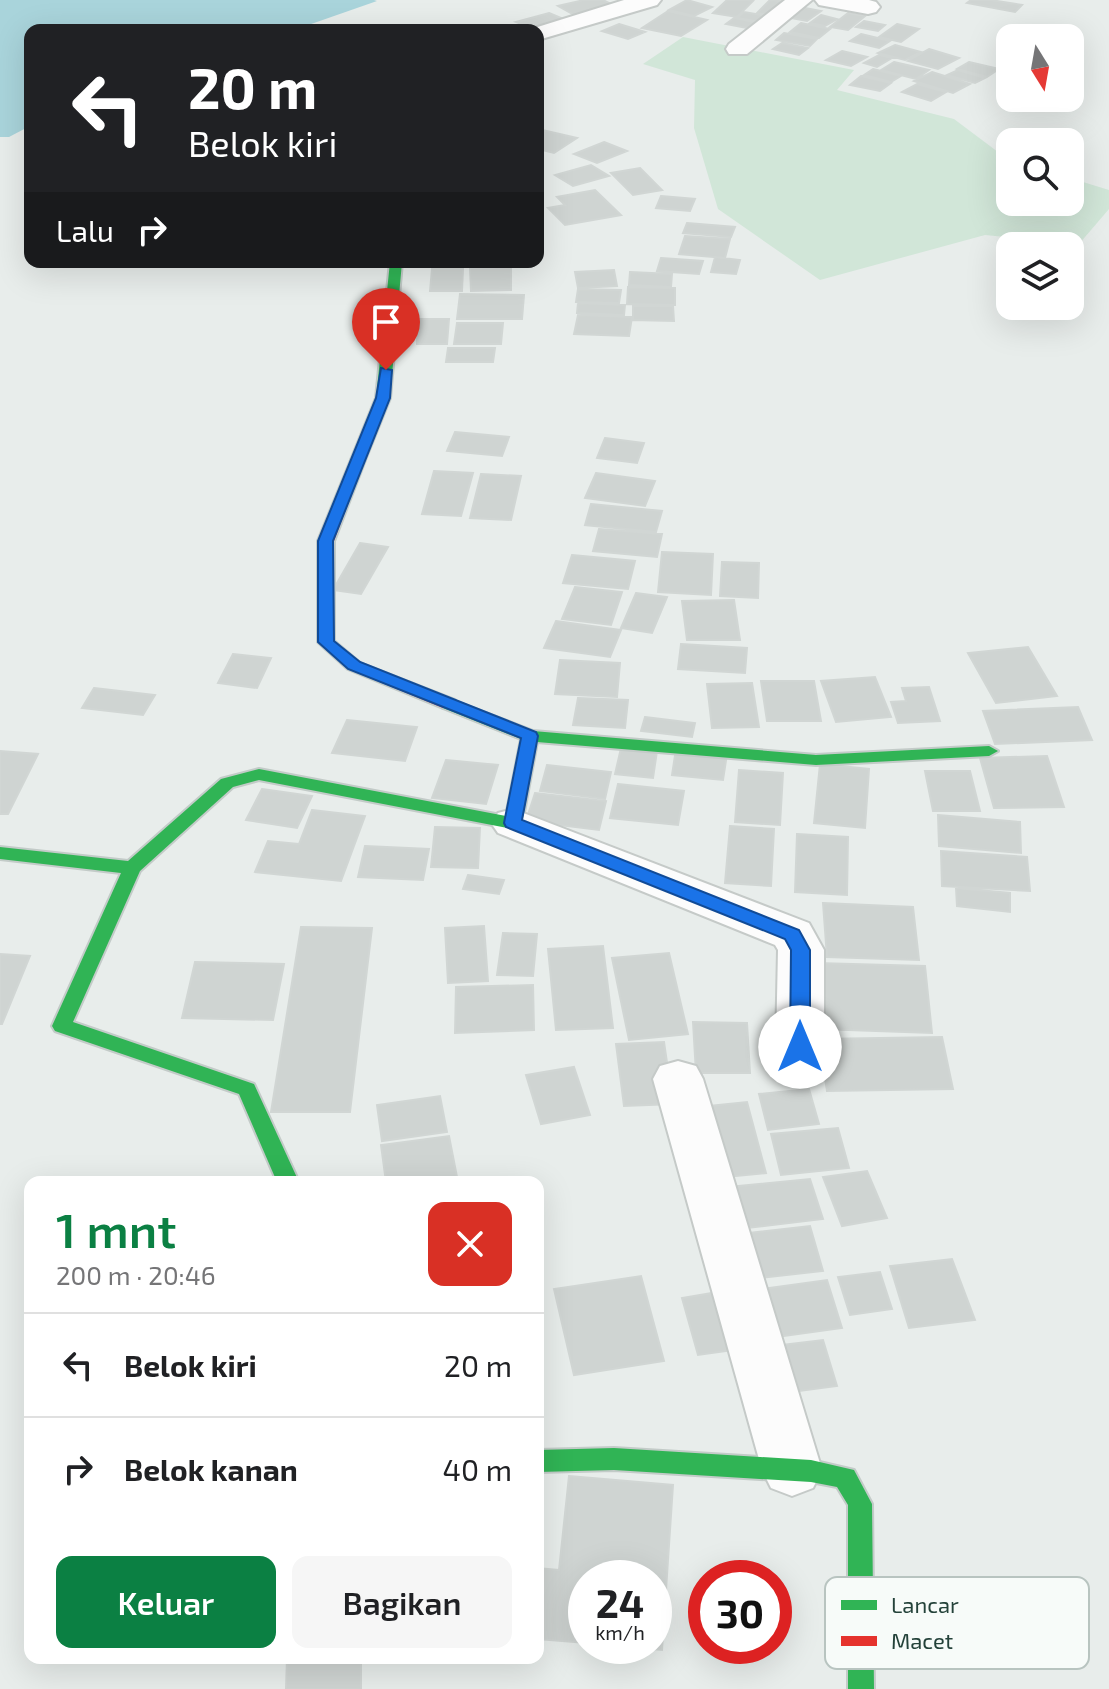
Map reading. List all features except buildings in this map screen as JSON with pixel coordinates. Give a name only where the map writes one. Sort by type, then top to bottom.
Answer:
[{"type":"street","points":[[544,31],[649,0]]},
{"type":"street","points":[[738,49],[800,0]]},
{"type":"street","points":[[827,0],[868,7]]},
{"type":"street","points":[[395,268],[383,398],[326,541],[326,642],[354,666],[530,736],[816,760],[989,751]]},
{"type":"street","points":[[513,823],[530,736]]},
{"type":"street","points":[[285,1176],[247,1089],[62,1026],[132,868],[227,783],[259,774],[513,823],[793,934],[801,950],[800,1047]]},
{"type":"street","points":[[0,853],[132,868]]},
{"type":"street","points":[[678,1079],[792,1470]]},
{"type":"street","points":[[544,1461],[614,1459],[792,1470],[845,1478],[860,1504],[860,1577]]},
{"type":"street","points":[[861,1669],[861,1689]]},
{"type":"green space","points":[[683,37],[854,70],[837,90],[954,119],[996,150],[996,216],[1084,216],[1084,182],[1109,190],[1109,209],[1084,238],[1084,232],[996,232],[996,236],[985,235],[820,280],[718,209],[694,128],[695,80],[643,64]]},
{"type":"water","points":[[0,0],[377,1],[311,24],[24,24],[24,129],[9,137],[0,137]]},
{"type":"traffic: fast","points":[[358,460],[383,398],[395,268]]},
{"type":"traffic: fast","points":[[132,868],[227,783],[259,774],[513,823],[530,736],[449,704]]},
{"type":"traffic: fast","points":[[530,736],[816,760],[989,751]]},
{"type":"traffic: fast","points":[[0,853],[132,868],[62,1026],[247,1089],[285,1176]]},
{"type":"traffic: fast","points":[[544,1461],[614,1459],[811,1471],[845,1478],[860,1504],[860,1577]]},
{"type":"traffic: fast","points":[[861,1669],[861,1689]]},
{"type":"traffic: jam","points":[[358,460],[326,541],[326,642],[354,666],[449,704]]},
{"type":"route","points":[[386,370],[383,398],[326,541],[326,642],[354,666],[530,736],[513,823],[793,934],[801,950],[800,1047]]}]
